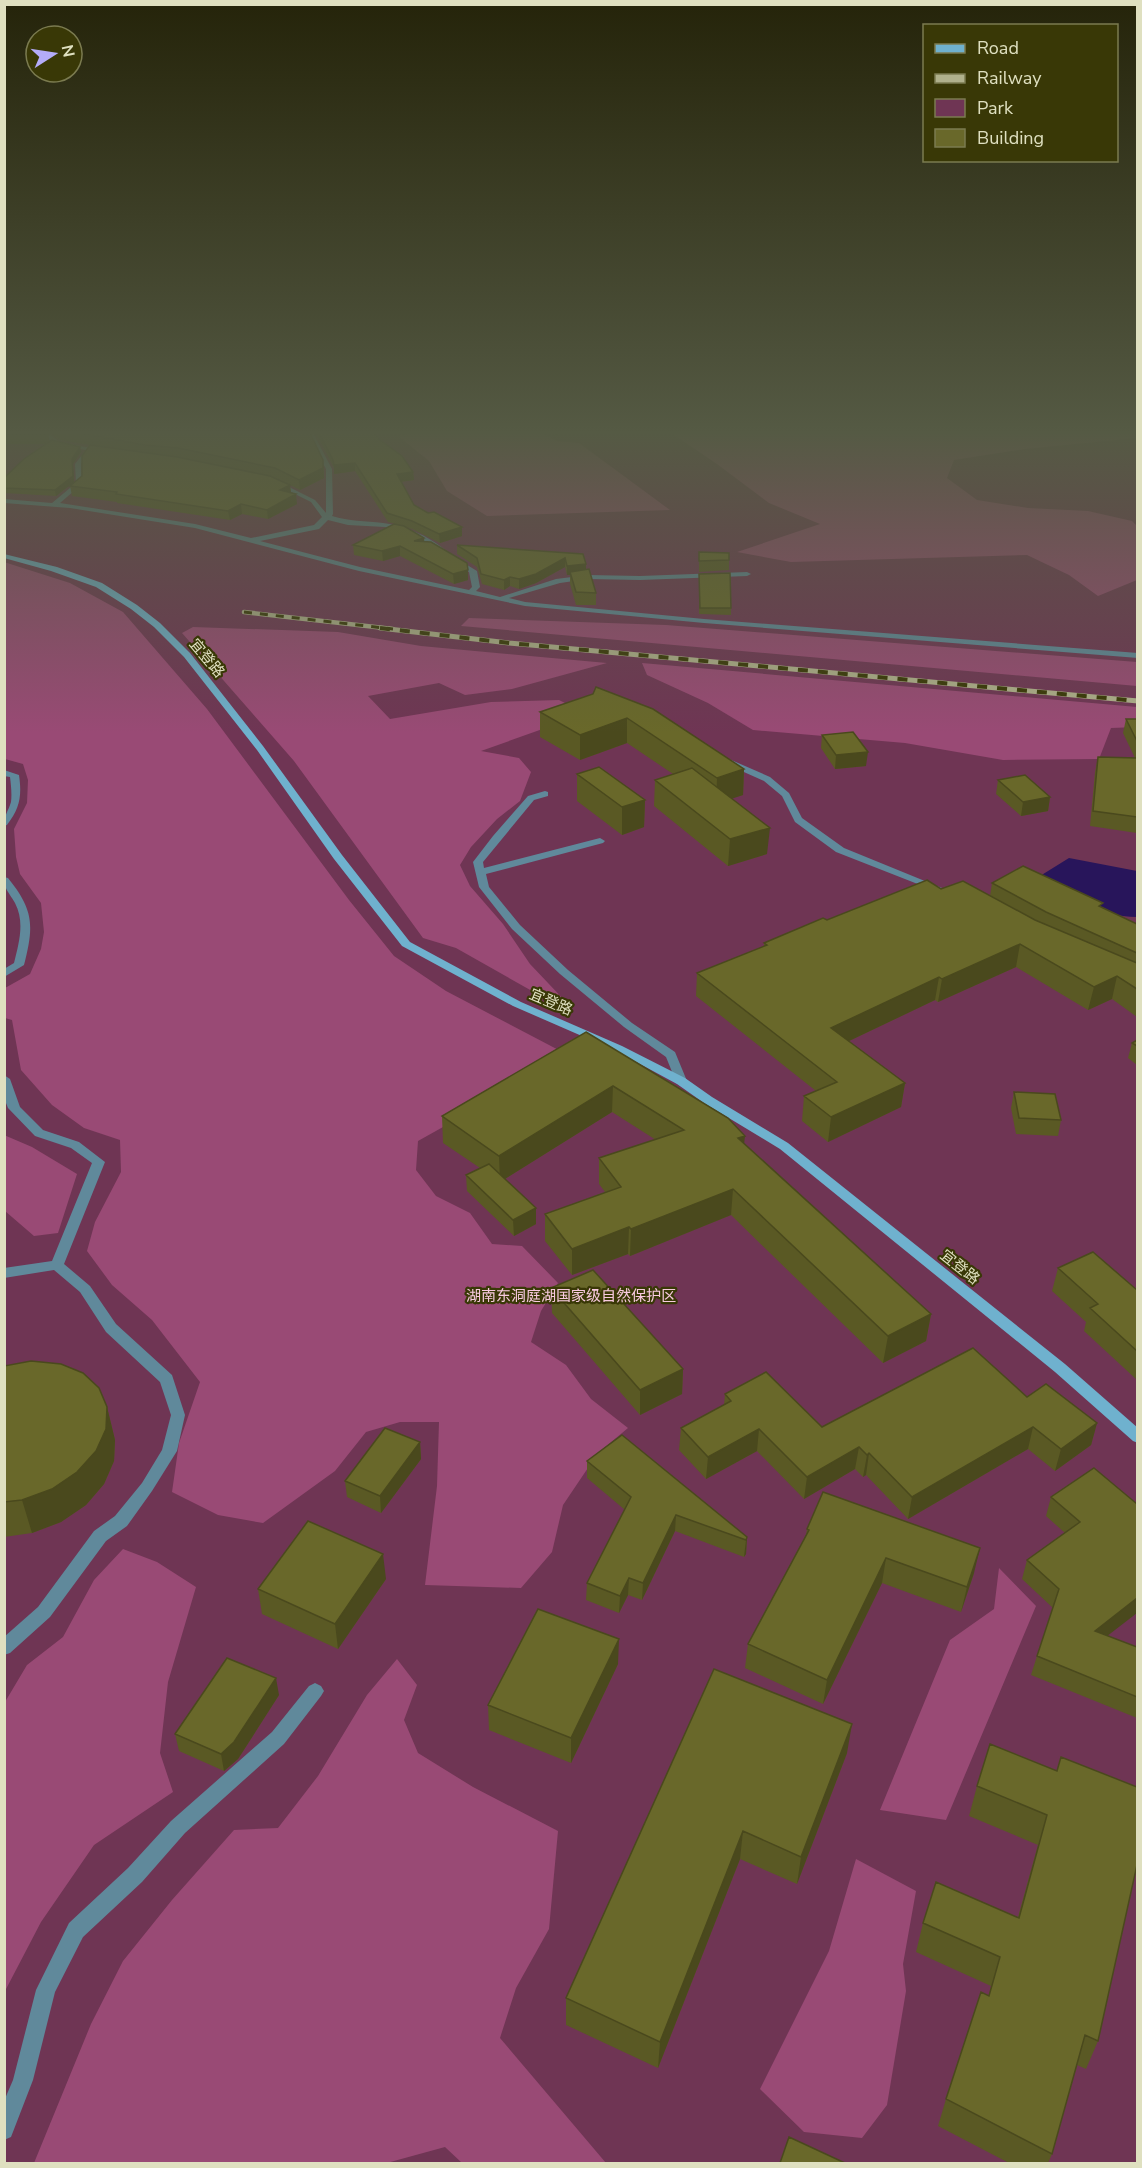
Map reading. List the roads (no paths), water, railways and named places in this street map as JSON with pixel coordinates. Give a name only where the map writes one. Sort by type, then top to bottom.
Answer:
[{"type":"street","points":[[210,530],[359,569],[525,604],[1137,656]]},
{"type":"street","points":[[250,541],[301,530]]},
{"type":"street","points":[[403,530],[438,548],[473,571],[476,587],[470,593]]},
{"type":"street","name":"宜登路","points":[[4,556],[54,569],[99,585],[157,625],[187,655],[260,748],[338,857],[406,944],[517,1004],[618,1048],[681,1081],[784,1146],[1060,1368],[1137,1437]]},
{"type":"street","points":[[504,597],[559,581],[588,577],[640,578],[747,574]]},
{"type":"street","points":[[719,758],[767,779],[786,795],[798,820],[840,850],[945,891]]},
{"type":"street","points":[[4,773],[14,776],[17,792],[15,809],[4,823]]},
{"type":"street","points":[[545,795],[531,798],[478,862],[484,887],[516,927],[564,972],[628,1025],[671,1055],[681,1081]]},
{"type":"street","points":[[480,872],[600,840]]},
{"type":"street","points":[[4,880],[15,892],[26,912],[26,938],[19,965],[4,974]]},
{"type":"street","points":[[4,1079],[14,1108],[39,1133],[75,1145],[99,1162],[57,1265]]},
{"type":"street","points":[[4,1273],[57,1265],[85,1289],[111,1328],[167,1379],[178,1415],[169,1451],[147,1487],[121,1521],[100,1536],[44,1612],[4,1647]]},
{"type":"street","points":[[4,2130],[23,2080],[46,1990],[76,1930],[135,1875],[178,1827],[278,1738],[315,1691]]},
{"type":"railway","points":[[244,612],[393,629]]},
{"type":"railway","points":[[380,628],[509,643],[1138,701]]},
{"type":"park label","name":"湖南东洞庭湖国家级自然保护区","points":[[571,1296]]}]
